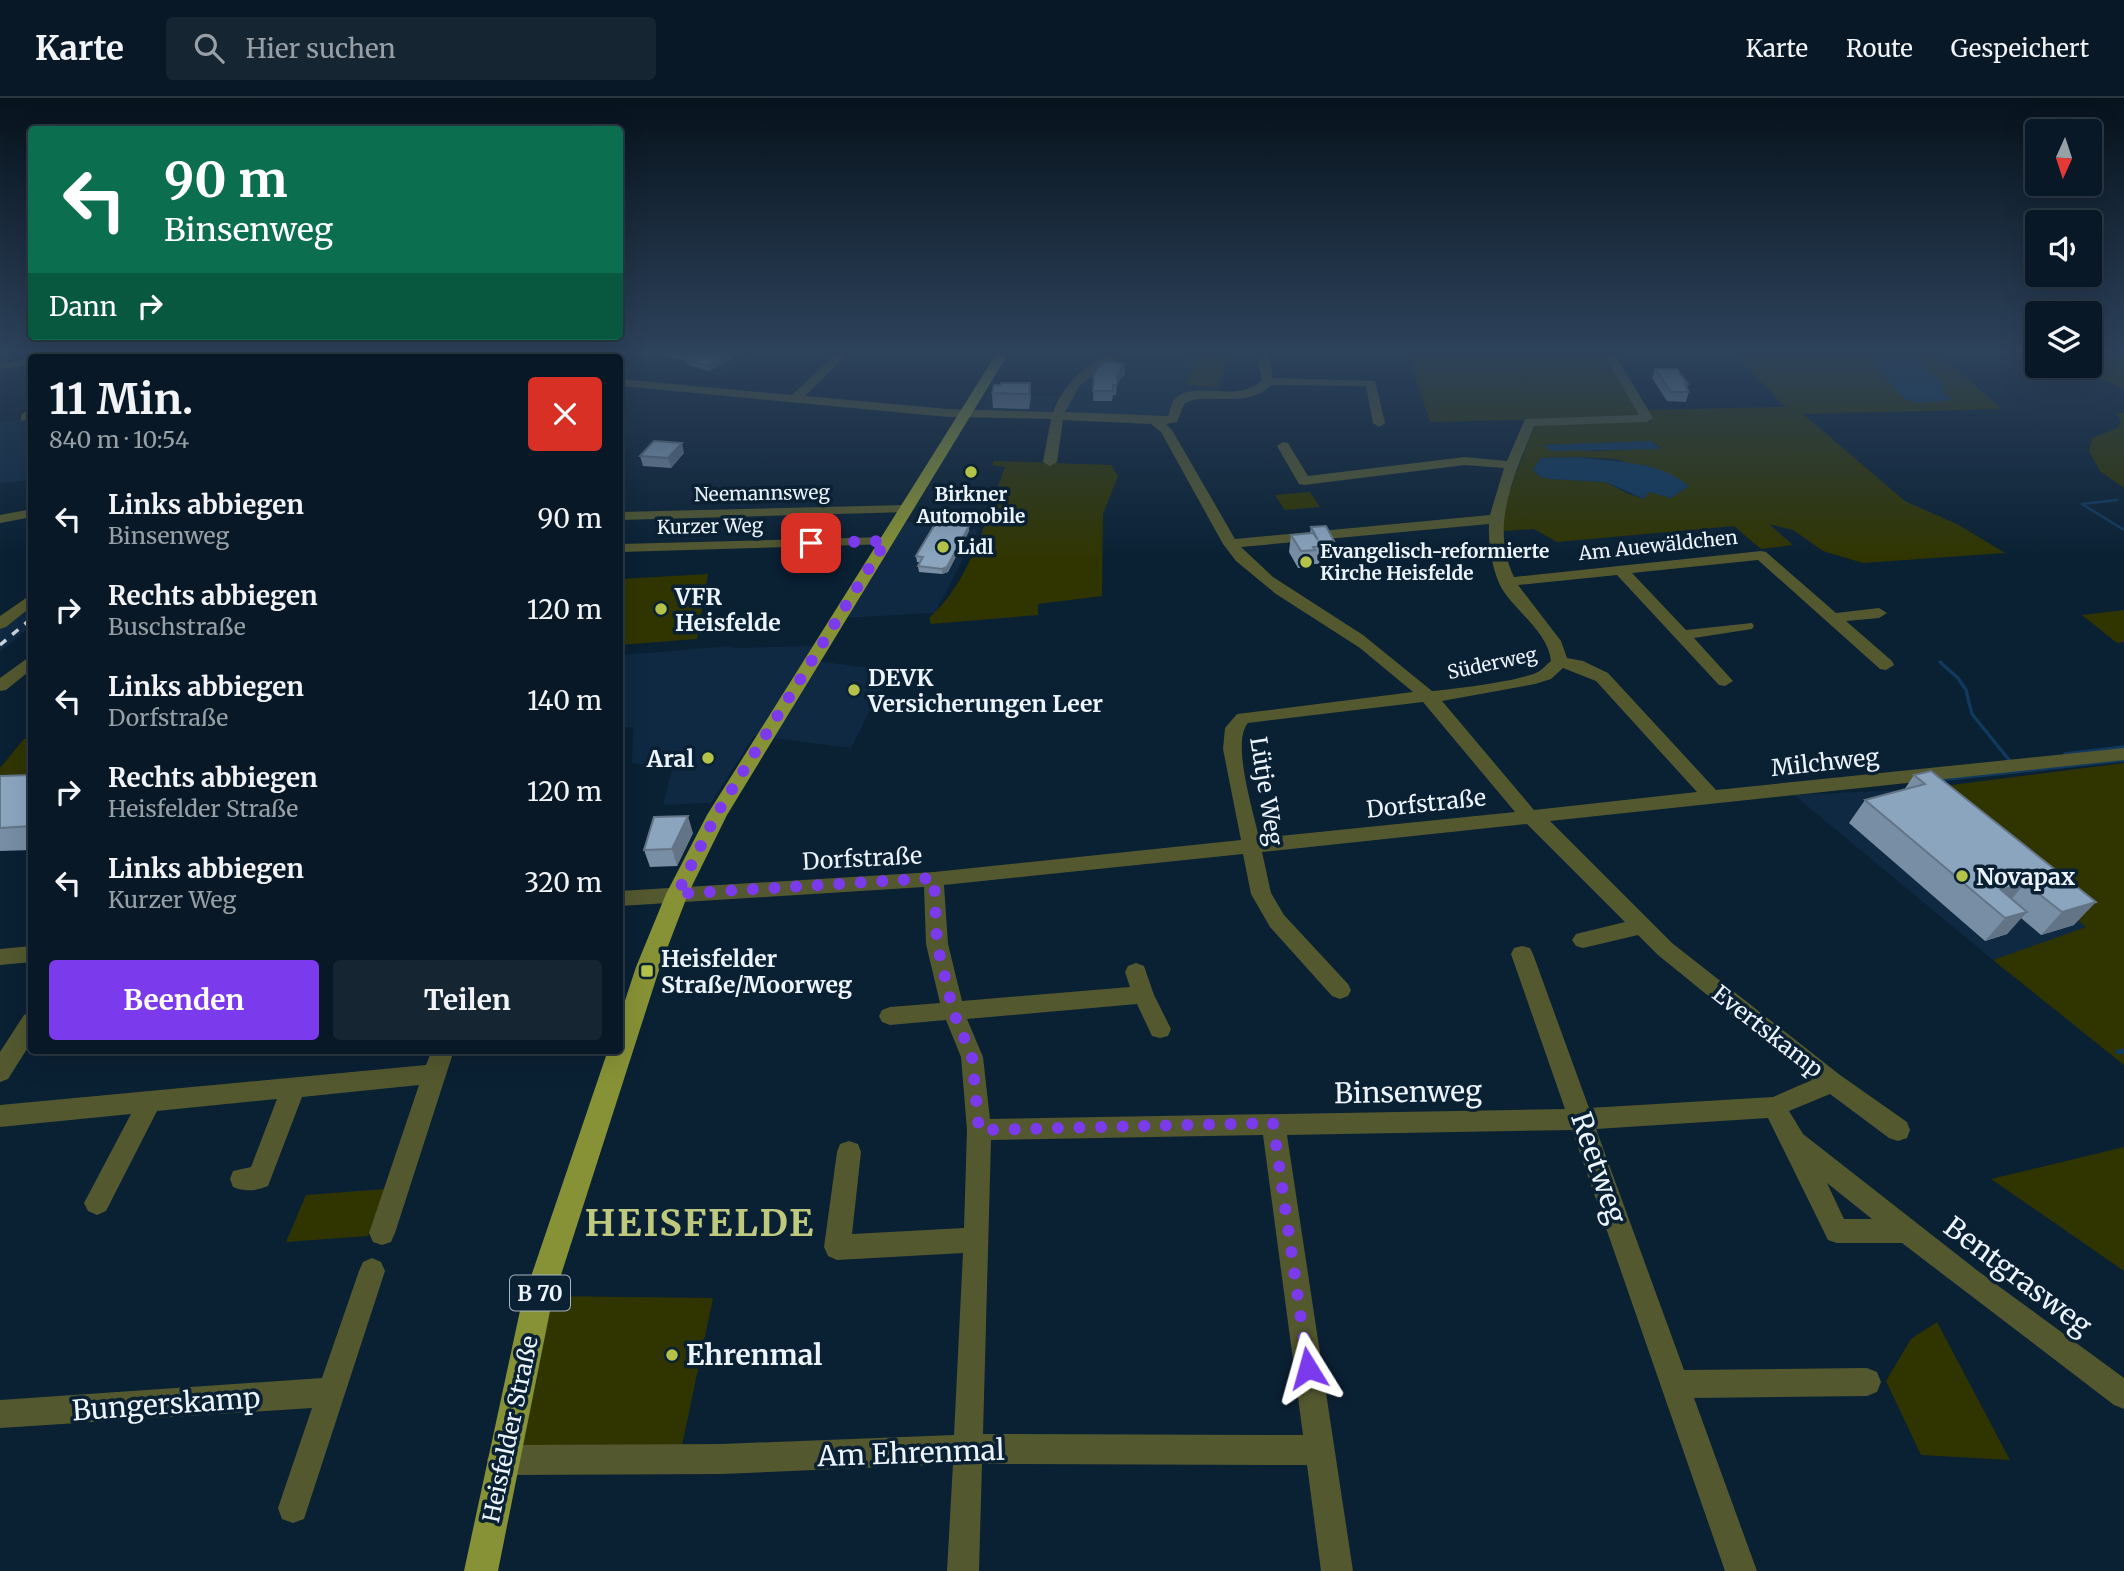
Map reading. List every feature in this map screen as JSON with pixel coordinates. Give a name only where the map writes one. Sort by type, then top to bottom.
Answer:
[{"type":"main road","name":"Heisfelder Straße","points":[[623,1043],[677,894],[716,815],[959,420]]},
{"type":"main road","name":"Heisfelder Straße","points":[[481,1571],[536,1306],[619,1054]]},
{"type":"street","points":[[1050,462],[1056,420]]},
{"type":"street","points":[[1150,420],[1166,420]]},
{"type":"street","name":"Süderweg","points":[[1428,697],[1545,676],[1559,662],[1554,643],[1506,582],[1497,565],[1495,519],[1529,422],[1596,420]]},
{"type":"street","name":"Dorfstraße","points":[[1155,421],[1166,430],[1230,544],[1259,574],[1385,659],[1428,697],[1530,817]]},
{"type":"street","points":[[1283,446],[1304,481],[1465,461],[1513,465]]},
{"type":"street","name":"Neemannsweg","points":[[623,516],[905,509]]},
{"type":"street","points":[[0,519],[28,514]]},
{"type":"street","points":[[1230,544],[1495,519]]},
{"type":"street","name":"Kurzer Weg","points":[[623,548],[886,541]]},
{"type":"street","name":"Am Auewäldchen","points":[[1506,582],[1762,555],[1886,665]]},
{"type":"street","points":[[1621,570],[1725,681]]},
{"type":"street","points":[[0,624],[28,601]]},
{"type":"street","points":[[1833,618],[1880,612]]},
{"type":"street","points":[[1682,635],[1746,626]]},
{"type":"street","points":[[1559,662],[1577,666],[1602,677],[1710,795]]},
{"type":"street","points":[[0,686],[28,663]]},
{"type":"street","name":"Lütje Weg","points":[[1340,990],[1277,921],[1261,894],[1232,749],[1232,734],[1237,722],[1255,716],[1428,697]]},
{"type":"street","name":"Milchweg","points":[[1530,817],[1710,795],[1801,790],[2124,754]]},
{"type":"street","name":"Dorfstraße","points":[[623,898],[934,878],[1250,848],[1530,817]]},
{"type":"street","name":"Evertskamp","points":[[1530,817],[1665,949],[1832,1082],[1898,1130]]},
{"type":"street","points":[[934,878],[937,944],[953,1011],[972,1057],[979,1130],[963,1571]]},
{"type":"street","points":[[1583,940],[1642,926]]},
{"type":"street","points":[[0,957],[28,954]]},
{"type":"street","name":"Reetweg","points":[[1522,954],[1741,1571]]},
{"type":"street","points":[[1136,972],[1143,995],[1160,1029]]},
{"type":"street","points":[[890,1016],[1143,995]]},
{"type":"street","points":[[0,1072],[28,1027]]},
{"type":"street","points":[[382,1233],[442,1054]]},
{"type":"street","points":[[0,1116],[435,1074]]},
{"type":"street","name":"Binsenweg","points":[[979,1130],[1582,1119],[1774,1107],[1832,1082]]},
{"type":"street","points":[[242,1180],[259,1178],[294,1087]]},
{"type":"street","points":[[97,1203],[150,1102]]},
{"type":"street","name":"Bentgrasweg","points":[[1774,1107],[1837,1231],[1907,1231]]},
{"type":"street","points":[[1273,1123],[1337,1571]]},
{"type":"street","name":"Bentgrasweg","points":[[1794,1142],[2124,1395]]},
{"type":"street","points":[[849,1152],[837,1247],[977,1240]]},
{"type":"street","points":[[293,1508],[372,1271]]},
{"type":"street","points":[[1675,1384],[1867,1382]]},
{"type":"street","name":"Bungerskamp","points":[[0,1414],[332,1392]]},
{"type":"street","name":"Am Ehrenmal","points":[[502,1461],[722,1459],[968,1449],[1319,1450]]},
{"type":"shaded area","points":[[28,420],[28,480],[0,483],[0,422]]},
{"type":"shaded area","points":[[1651,441],[1661,449],[1552,451],[1543,445]]},
{"type":"shaded area","points":[[1580,457],[1651,467],[1664,471],[1689,486],[1671,498],[1649,492],[1644,499],[1606,482],[1550,479],[1541,477],[1533,470],[1541,458]]},
{"type":"shaded area","points":[[907,522],[978,530],[935,613],[841,618]]},
{"type":"shaded area","points":[[28,607],[28,629],[0,652],[0,630]]},
{"type":"shaded area","points":[[732,646],[816,646],[806,660],[890,670],[851,748],[754,736],[711,803],[663,805],[672,770],[632,763],[633,727],[623,728],[623,655]]},
{"type":"shaded area","points":[[1920,789],[2087,928],[1993,960],[1794,795]]},
{"type":"green space","points":[[1429,420],[1523,420],[1430,422]]},
{"type":"green space","points":[[1650,420],[1810,420],[1905,501],[1959,525],[2005,553],[1863,563],[1823,551],[1793,530],[1769,524],[1793,545],[1761,549],[1734,526],[1557,542],[1534,529],[1504,531],[1499,519],[1535,424],[1651,422]],"holes":[[[1651,441],[1661,448],[1595,451],[1543,445]],[[1541,458],[1617,459],[1689,486],[1671,498],[1649,492],[1644,499],[1606,482],[1550,479],[1541,477],[1533,470]]]},
{"type":"green space","points":[[2124,420],[2124,488],[2100,471],[2089,451],[2092,438],[2118,428]]},
{"type":"green space","points":[[994,461],[1111,465],[1118,476],[1103,514],[1102,596],[1038,604],[1038,615],[931,624],[929,618],[944,603],[967,567],[984,527],[1005,467],[992,465]]},
{"type":"green space","points":[[1310,492],[1320,507],[1285,510],[1275,495]]},
{"type":"green space","name":"VFR Heisfelde","points":[[708,574],[697,639],[623,645],[623,579]]},
{"type":"green space","points":[[2124,610],[2124,642],[2117,643],[2082,615]]},
{"type":"green space","points":[[24,739],[28,739],[28,781],[0,782],[0,768]]},
{"type":"green space","points":[[2124,763],[2124,1065],[1993,960],[2086,927],[1920,789]]},
{"type":"green space","points":[[2124,1147],[2124,1271],[1991,1179]]},
{"type":"green space","points":[[385,1189],[368,1236],[286,1242],[306,1195]]},
{"type":"green space","points":[[542,1296],[713,1298],[680,1455],[508,1456]]},
{"type":"green space","points":[[1937,1322],[2010,1460],[1921,1455],[1886,1381],[1911,1339]]},
{"type":"building","points":[[654,441],[682,443],[668,458],[640,456]]},
{"type":"building","name":"Lidl","points":[[935,524],[969,526],[947,567],[942,569],[918,566],[923,557],[916,556]]},
{"type":"building","points":[[1326,526],[1334,541],[1320,542],[1322,546],[1313,547],[1315,550],[1301,551],[1291,535],[1313,533],[1318,540],[1311,527]]},
{"type":"building","points":[[1931,771],[2096,902],[2062,912],[2025,883],[2001,890],[2027,912],[2005,918],[1865,800],[1925,784],[1914,775]]},
{"type":"building","points":[[28,775],[28,826],[0,828],[0,776]]},
{"type":"building","points":[[688,816],[672,849],[644,850],[654,817]]},
{"type":"waterway","points":[[2117,500],[2082,504],[2124,530]]},
{"type":"waterway","points":[[1940,662],[1958,678],[1966,690],[1972,714],[2010,761]]},
{"type":"waterway","points":[[2065,754],[2124,747]]},
{"type":"waterway","points":[[1938,780],[2124,760]]},
{"type":"waterway","points":[[2118,1052],[2124,1051]]},
{"type":"railway","points":[[0,645],[28,621]]},
{"type":"place","name":"Birkner Automobile","points":[[971,472]]},
{"type":"place","name":"Lidl","points":[[943,547]]},
{"type":"place","name":"Evangelisch-reformierte Kirche Heisfelde","points":[[1306,562]]},
{"type":"place","name":"VFR Heisfelde","points":[[661,609]]},
{"type":"place","name":"DEVK Versicherungen Leer","points":[[854,690]]},
{"type":"place","name":"Aral","points":[[708,758]]},
{"type":"place","name":"Novapax","points":[[1962,876]]},
{"type":"place","name":"Heisfelder Straße/Moorweg","points":[[647,971]]},
{"type":"place","name":"Ehrenmal","points":[[672,1355]]},
{"type":"district","name":"HEISFELDE","points":[[700,1223]]},
{"type":"route","points":[[811,543],[886,541],[716,815],[677,894],[934,878],[937,944],[953,1011],[972,1057],[979,1130],[1273,1123],[1308,1368]]}]
